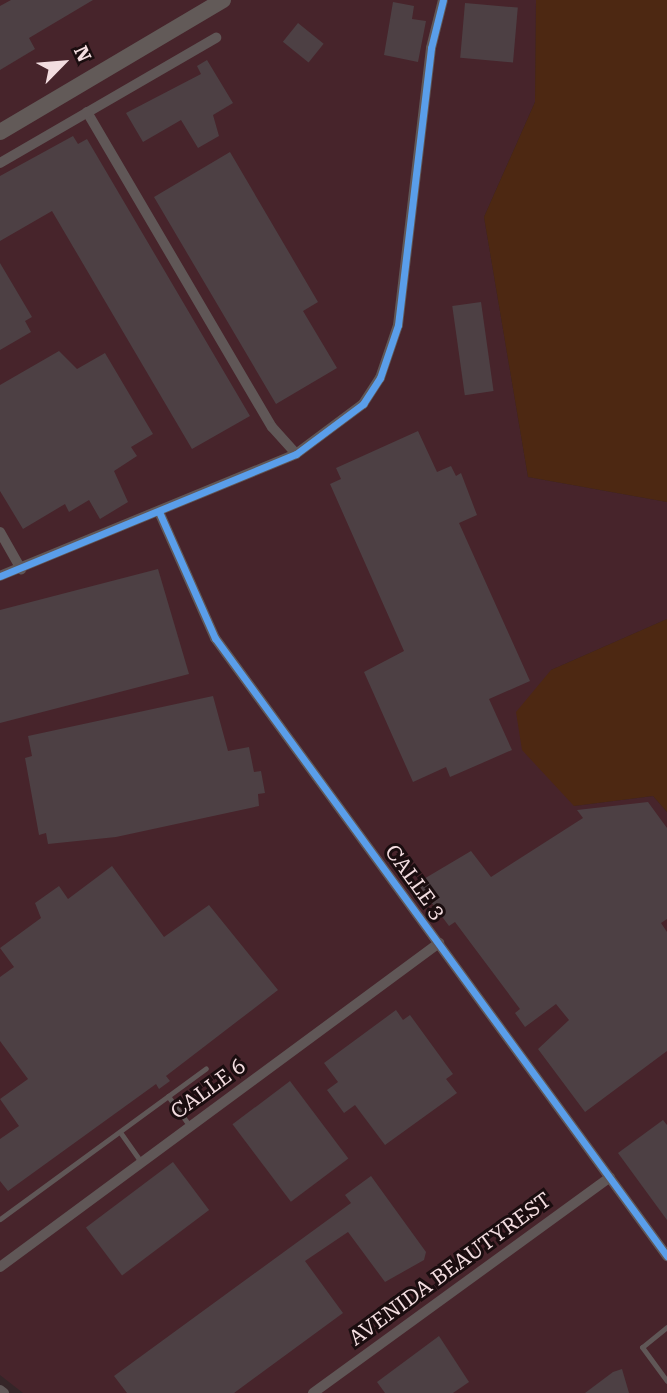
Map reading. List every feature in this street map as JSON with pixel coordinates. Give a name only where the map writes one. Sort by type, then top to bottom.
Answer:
[{"type":"street","points":[[0,132],[223,0]]},
{"type":"street","points":[[0,576],[160,514],[296,454],[363,404],[380,378],[398,325],[431,48],[443,0]]},
{"type":"street","points":[[0,163],[216,38]]},
{"type":"street","points":[[87,112],[272,426],[296,454]]},
{"type":"street","name":"CALLE 3","points":[[160,514],[215,638],[667,1256]]},
{"type":"street","points":[[0,532],[21,569]]},
{"type":"street","name":"CALLE 6","points":[[0,1267],[439,943]]},
{"type":"street","name":"AVENIDA BEAUTYREST","points":[[313,1393],[610,1177]]},
{"type":"lane","points":[[0,1219],[206,1068]]},
{"type":"lane","points":[[168,1096],[190,1126]]},
{"type":"lane","points":[[120,1132],[141,1162]]},
{"type":"lane","points":[[667,1327],[642,1347],[667,1381]]},
{"type":"shaded area","points":[[0,0],[536,0],[535,102],[484,217],[528,477],[667,502],[667,619],[551,670],[574,806],[653,796],[667,812],[667,1393],[23,1393],[0,1375]]},
{"type":"shaded area","points":[[536,0],[667,0],[667,502],[528,477],[484,217],[535,102]]},
{"type":"shaded area","points":[[667,619],[667,812],[653,796],[574,806],[522,750],[516,712],[551,670]]},
{"type":"building","points":[[11,0],[93,0],[29,38],[35,49],[0,70],[0,6]]},
{"type":"building","points":[[393,2],[414,6],[412,19],[426,21],[418,62],[384,55]]},
{"type":"building","points":[[465,3],[518,8],[513,62],[460,58]]},
{"type":"building","points":[[298,23],[324,44],[309,62],[283,42]]},
{"type":"building","points":[[207,60],[233,103],[213,115],[219,136],[198,148],[181,120],[143,142],[126,113],[201,74],[197,66]]},
{"type":"building","points":[[73,136],[78,144],[87,139],[250,416],[192,449],[52,211],[0,241],[0,176]]},
{"type":"building","points":[[230,152],[318,302],[303,311],[337,368],[276,404],[154,197]]},
{"type":"building","points":[[0,263],[32,317],[25,321],[31,332],[0,350]]},
{"type":"building","points":[[481,302],[494,391],[465,395],[452,306]]},
{"type":"building","points":[[59,351],[77,369],[105,353],[153,434],[131,447],[137,456],[114,471],[128,502],[100,519],[89,500],[69,512],[65,504],[23,529],[0,491],[0,385]]},
{"type":"building","points":[[418,431],[437,472],[451,466],[456,476],[461,473],[477,515],[459,523],[530,681],[489,699],[512,750],[450,777],[446,767],[413,782],[364,672],[404,651],[330,484],[341,479],[336,468]]},
{"type":"building","points":[[158,569],[189,674],[0,723],[0,610]]},
{"type":"building","points":[[213,696],[228,751],[249,747],[254,772],[261,771],[265,793],[258,794],[259,806],[116,837],[48,844],[46,833],[39,835],[25,758],[32,756],[28,736]]},
{"type":"building","points":[[648,802],[667,828],[667,919],[661,923],[667,932],[667,1051],[585,1112],[538,1049],[569,1020],[556,1004],[525,1027],[515,1013],[520,1009],[455,922],[449,926],[417,883],[471,851],[491,877],[583,818],[577,810]]},
{"type":"building","points":[[112,866],[164,937],[209,905],[278,990],[166,1076],[170,1081],[159,1089],[156,1084],[8,1191],[0,1181],[0,1139],[19,1126],[0,1099],[28,1079],[0,1041],[0,977],[14,967],[0,948],[41,918],[35,903],[59,886],[68,899]]},
{"type":"building","points":[[396,1010],[403,1020],[410,1015],[453,1074],[446,1079],[457,1093],[385,1145],[355,1105],[344,1113],[327,1090],[338,1082],[324,1063]]},
{"type":"building","points":[[290,1081],[348,1158],[291,1202],[232,1124]]},
{"type":"building","points":[[663,1120],[667,1125],[667,1220],[618,1153]]},
{"type":"building","points":[[173,1162],[209,1210],[122,1276],[86,1228]]},
{"type":"building","points":[[371,1176],[426,1252],[424,1260],[385,1282],[348,1232],[305,1261],[343,1313],[234,1393],[127,1393],[114,1376],[351,1203],[345,1195]]},
{"type":"building","points":[[439,1336],[469,1382],[453,1393],[385,1393],[377,1382]]},
{"type":"building","points":[[622,1369],[629,1393],[585,1393],[613,1372]]},
{"type":"cycle path","points":[[0,576],[296,454],[363,404],[380,378],[398,325],[431,48],[443,0]]},
{"type":"cycle path","points":[[160,514],[215,638],[667,1256]]}]
